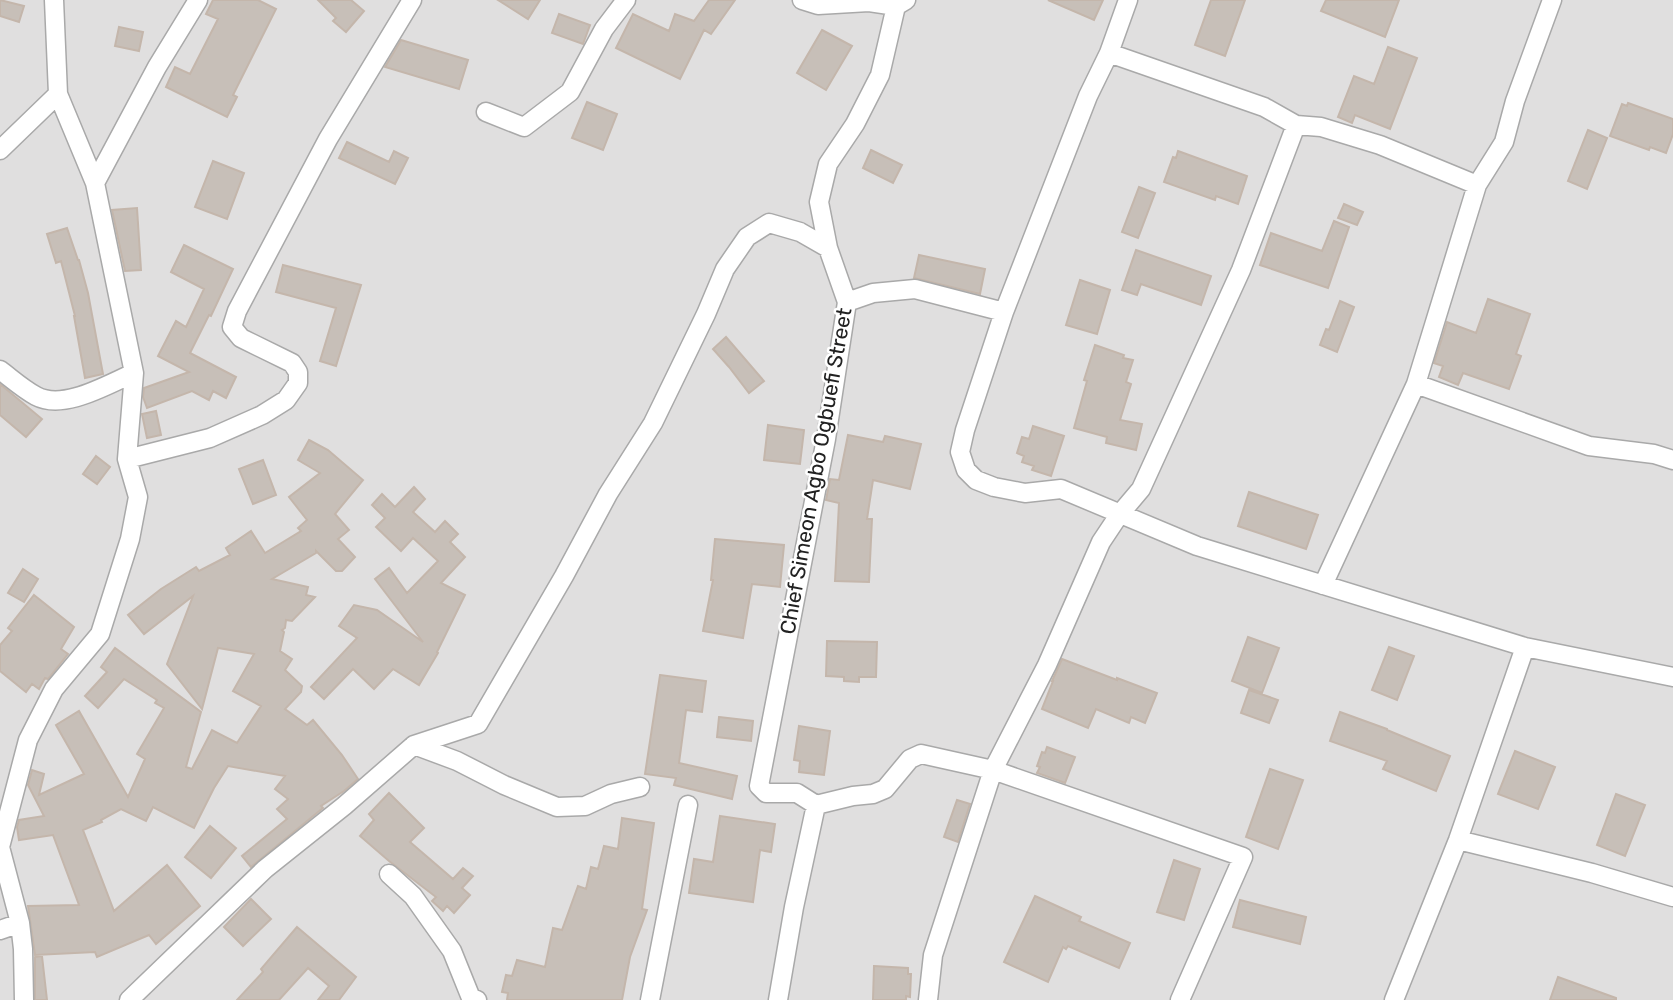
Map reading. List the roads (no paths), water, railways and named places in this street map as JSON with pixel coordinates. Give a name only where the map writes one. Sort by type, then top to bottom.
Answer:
[{"type":"street","points":[[24,1000],[20,923],[0,847],[28,740],[54,689],[100,635],[130,539],[138,497],[127,459],[134,373],[95,183],[58,94],[54,0]]},
{"type":"street","points":[[95,183],[157,67],[198,0]]},
{"type":"street","points":[[127,459],[209,438],[262,415],[286,400],[298,383],[298,372],[292,363],[241,338],[232,327],[237,311],[328,139],[412,0]]},
{"type":"street","points":[[486,112],[524,127],[570,92],[604,29],[626,0]]},
{"type":"street","points":[[810,2],[842,0]]},
{"type":"street","points":[[1128,0],[1109,54],[1088,96],[1004,312],[965,430],[960,452],[966,470],[976,480],[994,487],[1025,493],[1061,489],[1197,547],[1525,647],[1673,677]]},
{"type":"street","points":[[1323,584],[1416,384],[1477,185],[1504,142],[1515,101],[1552,0]]},
{"type":"street","points":[[810,2],[901,3]]},
{"type":"street","name":"Chief Simeon Agbo Ogbuefi Street","points":[[816,805],[797,793],[766,793],[760,786],[826,439],[847,302],[828,248],[820,202],[828,164],[855,124],[880,75],[901,3]]},
{"type":"street","points":[[1109,54],[1264,107],[1296,125],[1321,127],[1380,145],[1477,185]]},
{"type":"street","points":[[0,150],[58,94]]},
{"type":"street","points":[[928,1000],[933,955],[993,770],[1047,665],[1101,542],[1141,489],[1241,270],[1296,125]]},
{"type":"street","points":[[129,1000],[265,869],[344,806],[414,745],[478,724],[608,494],[653,422],[725,269],[747,237],[769,223],[800,232],[828,248]]},
{"type":"street","points":[[847,302],[873,293],[915,289],[1004,312]]},
{"type":"street","points":[[0,370],[38,397],[61,401],[88,393],[134,373]]},
{"type":"street","points":[[1416,384],[1589,446],[1654,454],[1673,460]]},
{"type":"street","points":[[1394,1000],[1458,840],[1525,647]]},
{"type":"street","points":[[414,745],[457,761],[504,785],[557,807],[585,806],[611,794],[639,787]]},
{"type":"street","points":[[778,1000],[816,805],[873,794],[885,789],[910,758],[921,754],[993,770],[1243,857],[1180,1000]]},
{"type":"street","points":[[650,1000],[688,805]]},
{"type":"street","points":[[1458,840],[1592,873],[1673,897]]},
{"type":"street","points":[[389,874],[413,896],[452,951],[471,998],[477,1000]]},
{"type":"street","points":[[0,930],[20,923]]}]
